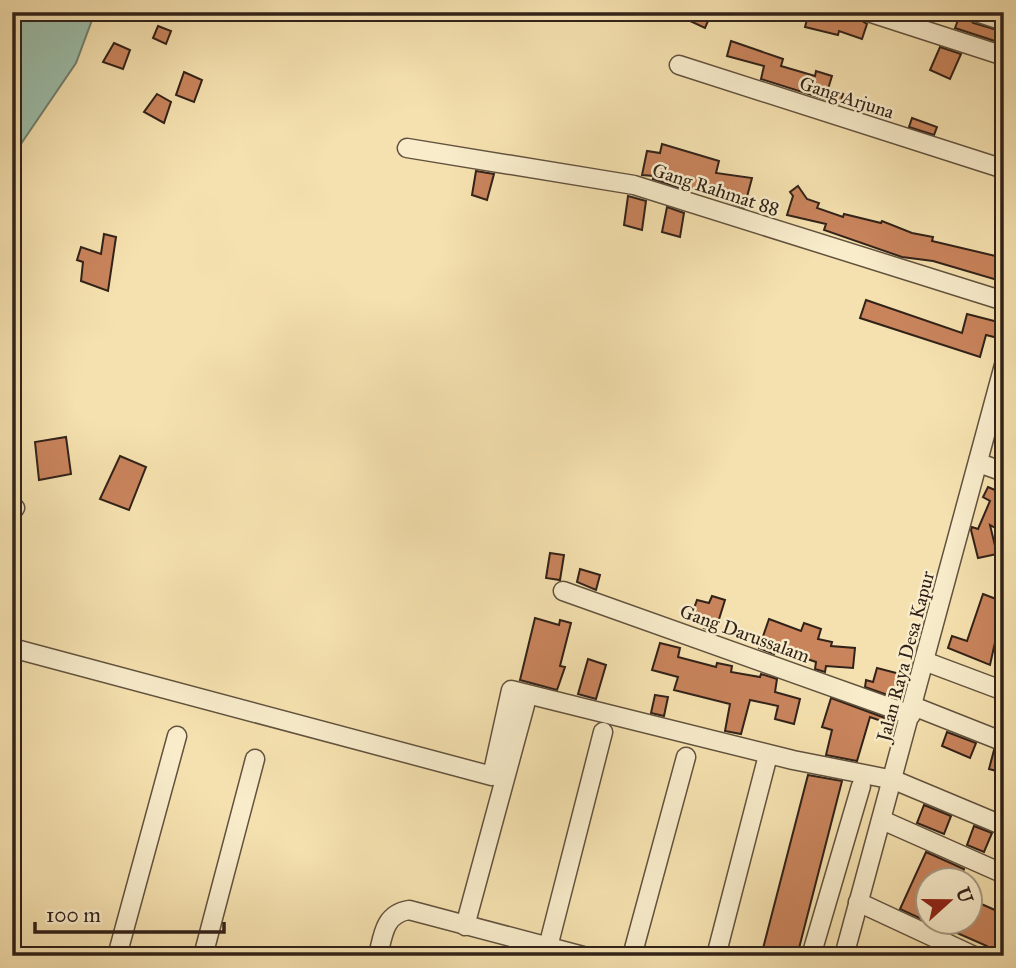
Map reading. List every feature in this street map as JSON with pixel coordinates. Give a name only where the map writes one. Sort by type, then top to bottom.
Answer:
[{"type":"street","points":[[868,12],[1004,56]]},
{"type":"street","points":[[976,12],[1004,21]]},
{"type":"street","name":"Gang Arjuna","points":[[678,65],[1004,169]]},
{"type":"street","name":"Gang Rahmat 88","points":[[407,148],[634,185],[1004,301]]},
{"type":"street","name":"Jalan Raya Desa Kapur","points":[[844,956],[894,780],[1004,366]]},
{"type":"street","points":[[979,463],[1004,472]]},
{"type":"street","name":"Gang Darussalam","points":[[564,591],[1004,742]]},
{"type":"street","points":[[12,648],[492,776],[511,690],[793,760],[894,780],[1004,826]]},
{"type":"street","points":[[924,661],[1004,691]]},
{"type":"street","points":[[465,926],[525,705]]},
{"type":"street","points":[[548,947],[603,732]]},
{"type":"street","points":[[117,956],[177,736]]},
{"type":"street","points":[[632,956],[686,757]]},
{"type":"street","points":[[203,956],[255,759]]},
{"type":"street","points":[[716,956],[766,763]]},
{"type":"street","points":[[811,956],[860,786]]},
{"type":"street","points":[[882,820],[1004,874]]},
{"type":"street","points":[[842,848],[872,855]]},
{"type":"street","points":[[858,902],[974,956]]},
{"type":"street","points":[[378,956],[389,919],[398,912],[409,910],[583,956]]},
{"type":"shaded area","points":[[12,12],[95,12],[76,63],[12,157]]},
{"type":"building","points":[[694,12],[712,12],[705,28],[690,21]]},
{"type":"building","points":[[809,12],[833,15],[834,12],[857,12],[859,19],[867,24],[862,39],[839,31],[838,35],[805,27]]},
{"type":"building","points":[[961,12],[965,12],[973,23],[1004,32],[1004,44],[955,28]]},
{"type":"building","points":[[158,26],[171,31],[166,44],[153,38]]},
{"type":"building","points":[[731,41],[783,59],[781,66],[815,76],[816,71],[832,76],[828,89],[843,94],[840,104],[761,79],[764,66],[727,56]]},
{"type":"building","points":[[114,43],[130,50],[123,69],[103,62]]},
{"type":"building","points":[[940,47],[961,54],[950,79],[930,70]]},
{"type":"building","points":[[184,72],[202,80],[194,102],[176,95]]},
{"type":"building","points":[[157,94],[171,102],[164,123],[144,112]]},
{"type":"building","points":[[912,118],[937,127],[934,135],[909,127]]},
{"type":"building","points":[[662,144],[719,161],[716,173],[752,178],[744,208],[681,183],[680,188],[653,179],[654,176],[642,175],[647,151],[660,153]]},
{"type":"building","points":[[476,171],[494,174],[487,200],[472,195]]},
{"type":"building","points":[[798,186],[807,199],[819,203],[817,208],[843,217],[844,214],[881,223],[882,221],[912,233],[933,237],[932,241],[1004,258],[1004,282],[933,261],[902,257],[824,230],[826,224],[787,215],[793,196],[790,192]]},
{"type":"building","points":[[628,196],[646,201],[642,230],[624,225]]},
{"type":"building","points":[[667,207],[684,213],[680,237],[662,232]]},
{"type":"building","points":[[104,234],[116,237],[108,291],[81,281],[83,262],[77,260],[81,247],[101,254]]},
{"type":"building","points":[[866,300],[962,333],[967,314],[1002,323],[998,338],[986,335],[980,357],[860,318]]},
{"type":"building","points":[[66,437],[71,474],[39,480],[35,442]]},
{"type":"building","points":[[120,456],[146,467],[129,510],[100,499]]},
{"type":"building","points":[[988,487],[1004,494],[1004,519],[999,530],[990,525],[997,554],[978,558],[971,530],[972,527],[978,529],[990,501],[983,497]]},
{"type":"building","points":[[550,553],[564,555],[560,580],[546,578]]},
{"type":"building","points":[[580,569],[600,575],[596,590],[577,582]]},
{"type":"building","points":[[983,594],[1004,602],[990,665],[948,648],[952,636],[967,641]]},
{"type":"building","points":[[712,596],[725,600],[715,632],[704,628],[707,618],[692,614],[697,600],[709,603]]},
{"type":"building","points":[[535,618],[559,625],[560,620],[571,623],[560,666],[565,667],[557,690],[520,680]]},
{"type":"building","points":[[769,619],[801,631],[804,623],[821,629],[818,639],[832,642],[831,646],[855,648],[853,668],[826,666],[825,672],[815,669],[816,662],[776,648],[774,654],[759,648]]},
{"type":"building","points":[[660,643],[680,648],[678,657],[716,667],[717,663],[732,666],[731,672],[760,677],[761,674],[777,679],[775,692],[800,699],[794,724],[775,719],[778,706],[750,700],[741,734],[725,731],[730,704],[674,690],[678,677],[652,670]]},
{"type":"building","points":[[588,659],[606,665],[596,699],[578,694]]},
{"type":"building","points":[[877,668],[900,674],[893,697],[865,687],[866,680],[873,682]]},
{"type":"building","points":[[655,695],[668,697],[664,716],[651,713]]},
{"type":"building","points":[[831,698],[888,719],[887,723],[870,717],[857,761],[826,755],[832,730],[822,727]]},
{"type":"building","points":[[947,732],[976,743],[970,758],[942,746]]},
{"type":"building","points":[[994,750],[1004,753],[1004,773],[989,769]]},
{"type":"building","points":[[808,775],[842,781],[797,956],[761,956]]},
{"type":"building","points":[[924,805],[951,816],[944,834],[917,823]]},
{"type":"building","points":[[974,826],[992,833],[984,852],[967,845]]},
{"type":"building","points":[[926,852],[957,866],[920,866]]},
{"type":"building","points":[[914,878],[914,916],[900,909]]},
{"type":"building","points":[[984,905],[1004,914],[1004,947],[999,944],[994,956],[985,953],[987,946],[964,936],[984,936]]}]
